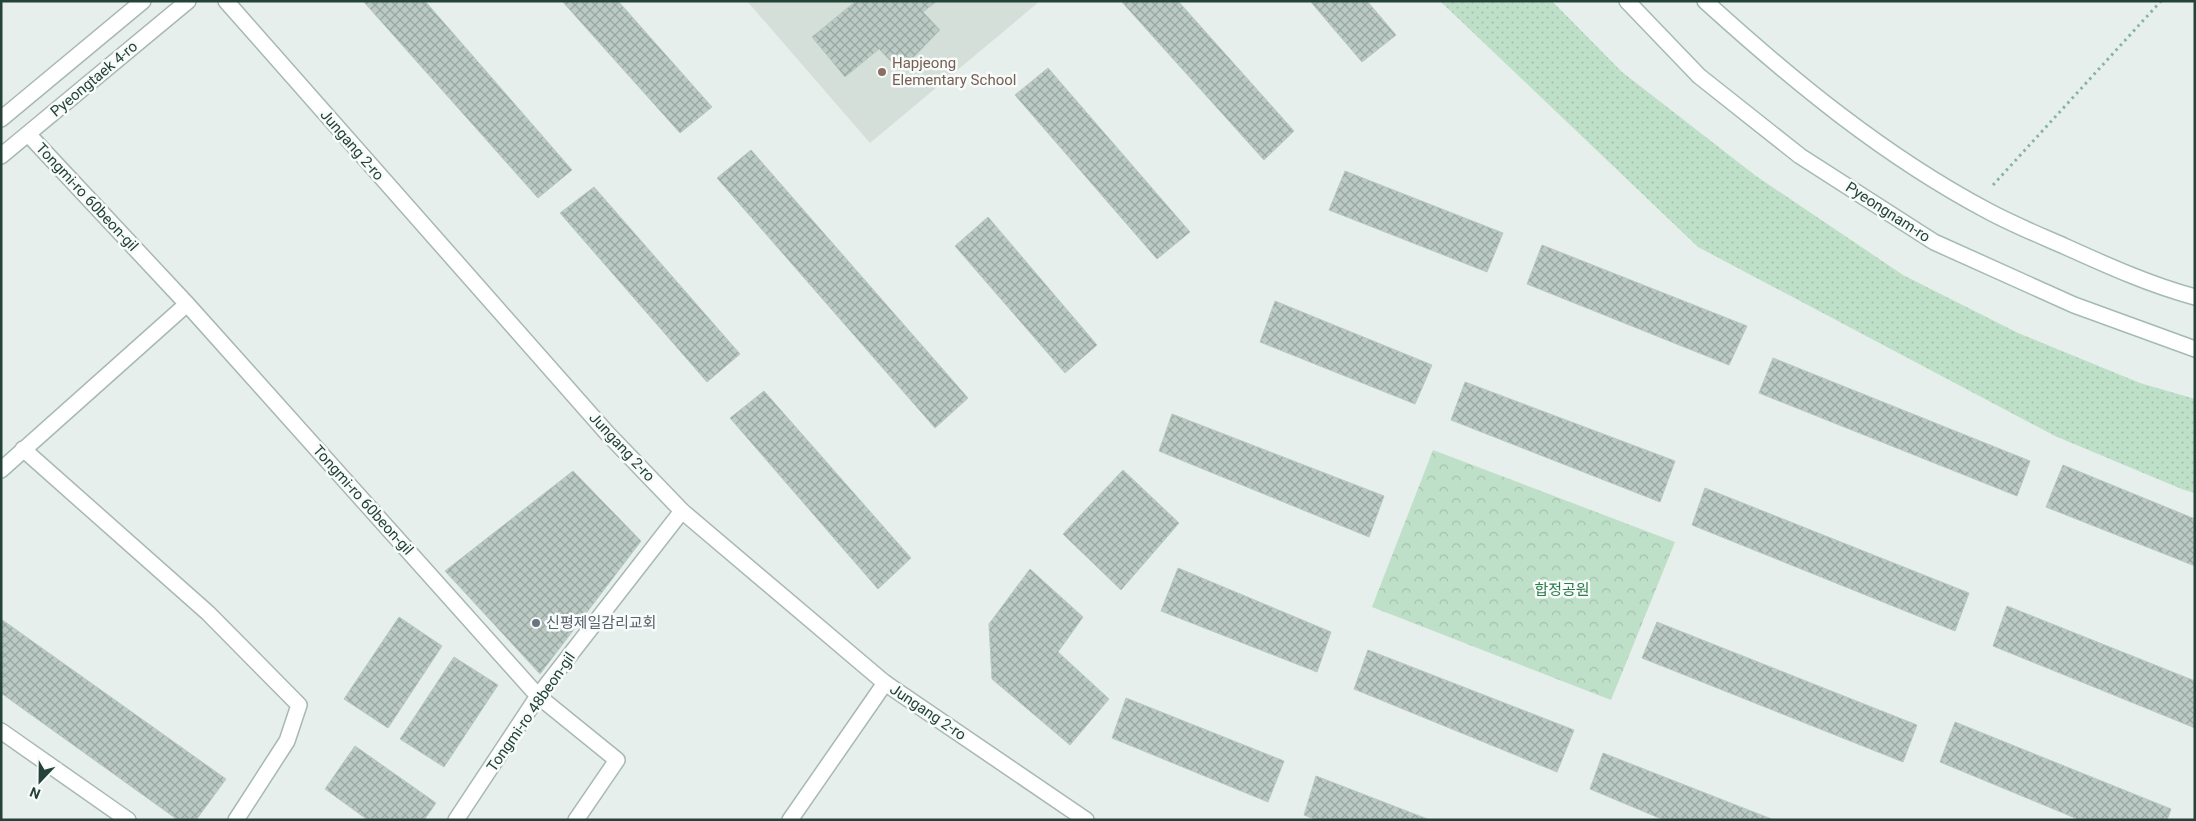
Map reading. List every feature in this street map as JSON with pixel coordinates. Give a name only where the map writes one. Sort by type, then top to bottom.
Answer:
[{"type":"street","name":"Pyeongtaek 4-ro","points":[[1,119],[143,1]]},
{"type":"street","name":"Pyeongtaek 4-ro","points":[[1,156],[188,1]]},
{"type":"street","name":"Jungang 2-ro","points":[[226,1],[600,426],[682,511],[885,683],[1086,820]]},
{"type":"street","name":"Pyeongnam-ro","points":[[1627,1],[1699,76],[1800,156],[1934,242],[2074,306],[2195,349]]},
{"type":"street","points":[[1705,1],[1751,43],[1835,111],[1906,162],[1976,204],[2095,261],[2195,297]]},
{"type":"street","name":"Tongmi-ro 60beon-gil","points":[[28,134],[187,304],[538,696],[617,760],[576,820]]},
{"type":"street","points":[[1,470],[187,304]]},
{"type":"street","points":[[24,448],[208,613],[299,705],[287,741],[236,820]]},
{"type":"street","name":"Tongmi-ro 48beon-gil","points":[[456,820],[538,696],[682,511]]},
{"type":"street","points":[[790,820],[885,683]]},
{"type":"street","points":[[1,731],[128,820]]},
{"type":"path","points":[[1976,204],[2161,1]]},
{"type":"shaded area","name":"Hapjeong Elementary School","points":[[747,1],[1040,1],[870,143]]},
{"type":"green space","points":[[1440,1],[1552,1],[1622,72],[1756,176],[1903,275],[2018,333],[2140,383],[2195,399],[2195,493],[2055,436],[1698,247]]},
{"type":"green space","name":"합정공원","points":[[1433,450],[1675,542],[1611,700],[1372,607]]},
{"type":"building","points":[[363,1],[425,1],[572,170],[538,198]]},
{"type":"building","points":[[562,1],[618,1],[712,107],[680,133]]},
{"type":"building","points":[[856,1],[937,1],[923,12],[940,30],[900,71],[879,49],[845,77],[812,37]]},
{"type":"building","points":[[1121,1],[1178,1],[1294,131],[1264,160]]},
{"type":"building","points":[[1310,1],[1367,1],[1396,35],[1362,62]]},
{"type":"building","points":[[1048,68],[1190,232],[1157,259],[1015,95]]},
{"type":"building","points":[[751,150],[968,398],[935,428],[717,178]]},
{"type":"building","points":[[1345,171],[1503,233],[1487,272],[1329,210]]},
{"type":"building","points":[[594,187],[740,354],[707,382],[560,213]]},
{"type":"building","points":[[988,217],[1097,345],[1065,373],[955,246]]},
{"type":"building","points":[[1542,245],[1747,326],[1729,365],[1527,284]]},
{"type":"building","points":[[1275,301],[1432,365],[1415,404],[1260,342]]},
{"type":"building","points":[[1773,358],[2030,461],[2017,496],[1759,393]]},
{"type":"building","points":[[1465,382],[1675,461],[1660,502],[1451,420]]},
{"type":"building","points":[[764,391],[911,558],[878,589],[730,418]]},
{"type":"building","points":[[1172,414],[1384,496],[1369,537],[1159,451]]},
{"type":"building","points":[[2063,465],[2195,519],[2195,566],[2046,507]]},
{"type":"building","points":[[1123,470],[1179,523],[1121,590],[1063,534]]},
{"type":"building","name":"신평제일감리교회","points":[[573,471],[641,541],[540,674],[445,571]]},
{"type":"building","points":[[1705,488],[1969,593],[1955,631],[1692,525]]},
{"type":"building","points":[[1178,568],[1331,632],[1317,672],[1161,611]]},
{"type":"building","points":[[1030,569],[1083,617],[1058,652],[1109,699],[1070,745],[992,679],[989,624]]},
{"type":"building","points":[[2007,606],[2195,681],[2195,728],[1993,646]]},
{"type":"building","points":[[399,617],[442,646],[388,728],[344,699]]},
{"type":"building","points":[[1,619],[226,779],[196,820],[178,820],[1,693]]},
{"type":"building","points":[[1657,622],[1917,725],[1903,762],[1642,658]]},
{"type":"building","points":[[1368,650],[1574,730],[1557,772],[1354,689]]},
{"type":"building","points":[[454,657],[498,685],[444,767],[400,739]]},
{"type":"building","points":[[1126,698],[1284,761],[1268,802],[1112,738]]},
{"type":"building","points":[[1955,722],[2171,809],[2167,820],[2080,820],[1940,762]]},
{"type":"building","points":[[355,746],[436,803],[424,820],[368,820],[325,789]]},
{"type":"building","points":[[1603,753],[1774,820],[1664,820],[1590,789]]},
{"type":"building","points":[[1316,776],[1430,820],[1317,820],[1304,815]]},
{"type":"place","name":"Hapjeong Elementary School","points":[[882,72]]},
{"type":"place","name":"신평제일감리교회","points":[[536,623]]}]
